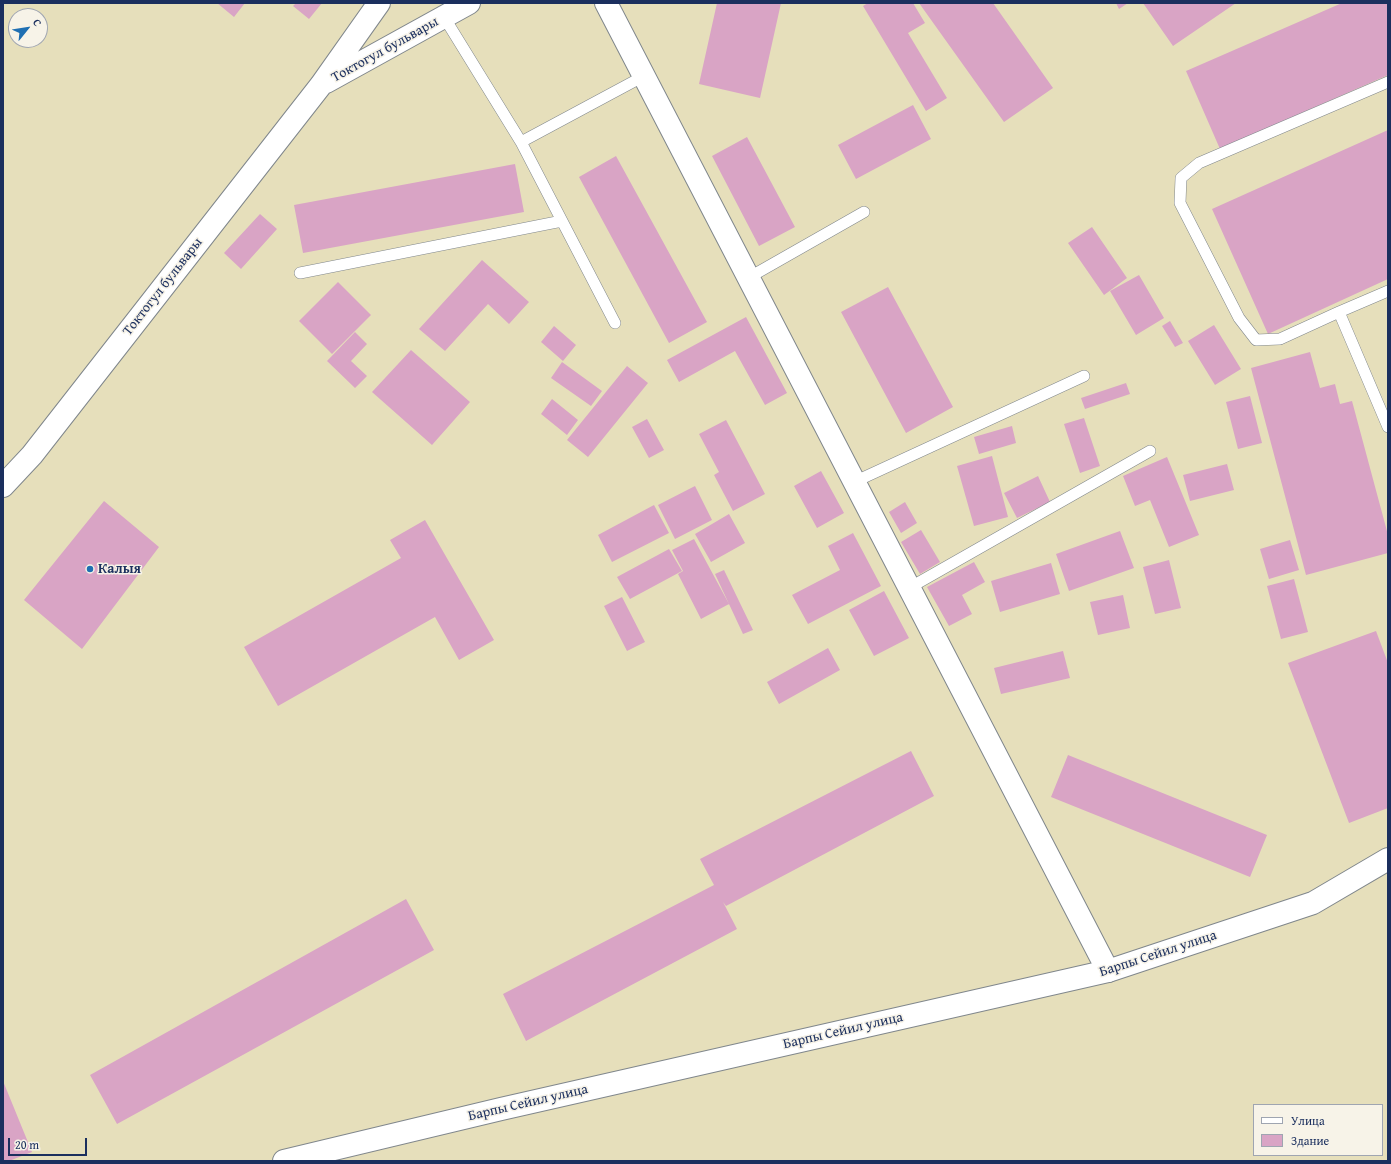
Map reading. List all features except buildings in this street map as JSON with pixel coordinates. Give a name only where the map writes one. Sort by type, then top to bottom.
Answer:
[{"type":"street","name":"Токтогул бульвары","points":[[3,486],[32,455],[321,85],[379,3]]},
{"type":"street","name":"Токтогул бульвары","points":[[321,85],[469,3]]},
{"type":"street","points":[[606,3],[1108,971]]},
{"type":"street","name":"Барпы Сейил улица","points":[[284,1161],[509,1107],[1108,971],[1313,903],[1388,859]]},
{"type":"lane","points":[[444,17],[521,142],[615,323]]},
{"type":"lane","points":[[521,142],[644,76]]},
{"type":"lane","points":[[1388,82],[1199,163],[1180,178],[1180,203],[1239,318],[1256,340],[1280,340],[1388,290]]},
{"type":"lane","points":[[748,278],[864,212]]},
{"type":"lane","points":[[300,273],[562,221]]},
{"type":"lane","points":[[1340,312],[1385,414],[1388,427]]},
{"type":"lane","points":[[854,482],[1084,376]]},
{"type":"lane","points":[[909,588],[1150,451]]},
{"type":"place","name":"Калыя","points":[[90,569]]}]
